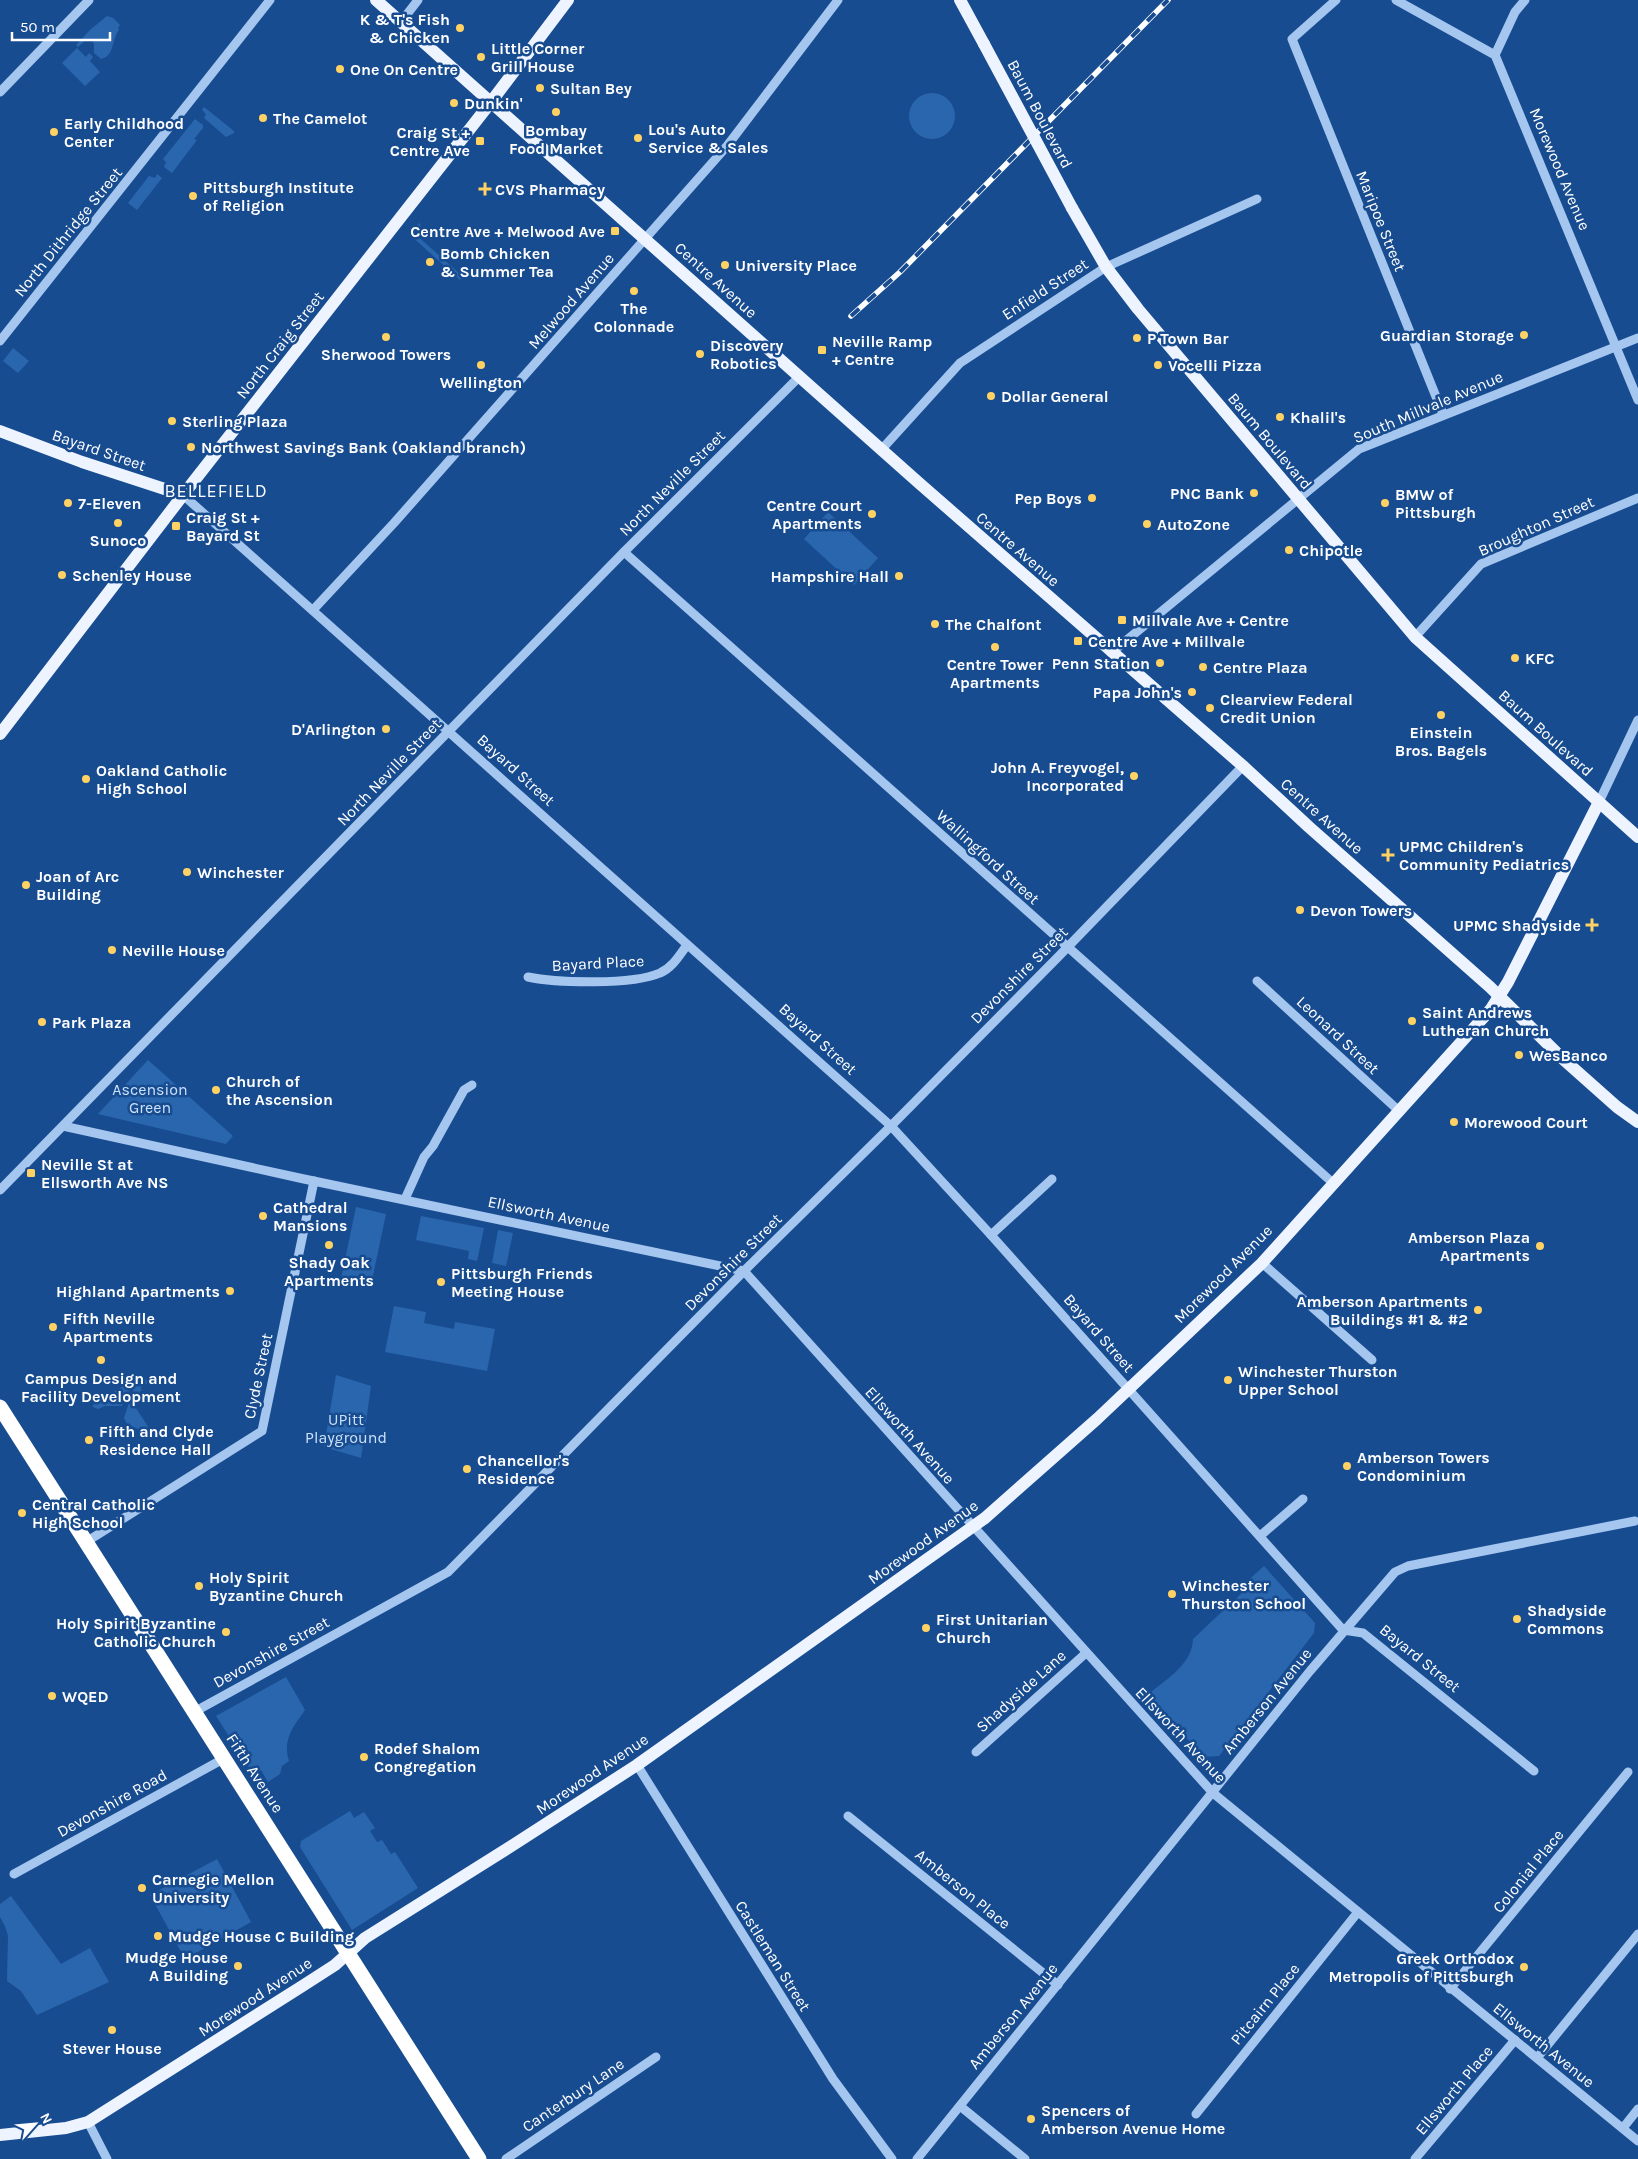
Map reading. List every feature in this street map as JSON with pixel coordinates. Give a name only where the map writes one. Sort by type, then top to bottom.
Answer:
[{"type":"highway","name":"Fifth Avenue","points":[[0,1407],[479,2159]]},
{"type":"main road","name":"Centre Avenue","points":[[376,0],[1111,652],[1243,766],[1475,974],[1563,1059],[1638,1122]]},
{"type":"main road","name":"North Craig Street","points":[[0,734],[183,495],[491,102],[568,0]]},
{"type":"main road","name":"Baum Boulevard","points":[[960,0],[1072,208],[1106,267],[1297,499],[1415,637],[1638,838]]},
{"type":"main road","name":"Bayard Street","points":[[0,432],[82,462],[183,495]]},
{"type":"main road","name":"Morewood Avenue","points":[[0,2134],[66,2128],[88,2122],[311,1980],[365,1938],[637,1765],[973,1527],[1098,1419],[1127,1389],[1262,1263],[1499,997],[1599,802]]},
{"type":"street","points":[[0,92],[89,0]]},
{"type":"street","name":"North Dithridge Street","points":[[0,341],[270,0]]},
{"type":"street","points":[[401,22],[418,0]]},
{"type":"street","name":"Melwood Avenue","points":[[313,610],[399,518],[727,146],[838,0]]},
{"type":"street","name":"Maripoe Street","points":[[1336,0],[1292,39],[1443,414]]},
{"type":"street","points":[[1396,0],[1495,55],[1515,12],[1525,0]]},
{"type":"street","name":"Morewood Avenue","points":[[1495,55],[1638,400]]},
{"type":"street","name":"Enfield Street","points":[[882,449],[960,363],[1106,267],[1256,199]]},
{"type":"street","name":"South Millvale Avenue","points":[[1111,652],[1359,449],[1638,338]]},
{"type":"street","name":"North Neville Street","points":[[0,1190],[624,552],[800,376]]},
{"type":"street","name":"Bayard Street","points":[[183,495],[686,946],[891,1126],[991,1235],[1343,1630],[1362,1633],[1534,1771]]},
{"type":"street","name":"Broughton Street","points":[[1415,637],[1481,564],[1638,498]]},
{"type":"street","name":"Wallingford Street","points":[[624,552],[1067,948],[1333,1182]]},
{"type":"street","name":"Morewood Avenue","points":[[1599,802],[1638,720]]},
{"type":"street","name":"Devonshire Street","points":[[194,1712],[448,1572],[744,1271],[1067,948],[1243,766]]},
{"type":"street","name":"Bayard Place","points":[[528,977],[561,982],[640,979],[661,973],[674,963],[686,946]]},
{"type":"street","name":"Leonard Street","points":[[1257,981],[1398,1110]]},
{"type":"street","points":[[405,1199],[424,1157],[433,1146],[464,1090],[472,1084]]},
{"type":"street","name":"Ellsworth Avenue","points":[[63,1126],[314,1181],[744,1271],[1213,1793],[1450,1989],[1638,2141]]},
{"type":"street","points":[[991,1235],[1052,1179]]},
{"type":"street","name":"Clyde Street","points":[[86,1542],[262,1431],[314,1181]]},
{"type":"street","points":[[1262,1263],[1372,1360]]},
{"type":"street","points":[[1260,1536],[1303,1499]]},
{"type":"street","name":"Amberson Avenue","points":[[917,2159],[1343,1630],[1395,1572],[1408,1566],[1635,1521]]},
{"type":"street","name":"Shadyside Lane","points":[[976,1752],[1086,1653]]},
{"type":"street","name":"Devonshire Road","points":[[14,1874],[225,1758]]},
{"type":"street","name":"Castleman Street","points":[[637,1765],[832,2080],[892,2159]]},
{"type":"street","name":"Colonial Place","points":[[1450,1989],[1628,1772]]},
{"type":"street","name":"Amberson Place","points":[[848,1816],[1058,1985]]},
{"type":"street","name":"Pitcairn Place","points":[[1196,2114],[1358,1912]]},
{"type":"street","points":[[1537,2058],[1638,1934]]},
{"type":"street","name":"Ellsworth Place","points":[[1416,2159],[1515,2040]]},
{"type":"street","name":"Canterbury Lane","points":[[506,2159],[656,2056]]},
{"type":"street","points":[[960,2106],[1025,2159]]},
{"type":"street","points":[[1623,2128],[1638,2110]]},
{"type":"street","points":[[88,2122],[107,2159]]},
{"type":"green space","points":[[107,16],[113,18],[120,25],[109,55],[101,59],[94,53],[92,40],[86,40],[78,47],[76,45]]},
{"type":"green space","points":[[77,48],[86,57],[89,53],[93,57],[90,61],[100,72],[85,86],[62,63]]},
{"type":"green space","points":[[932,93],[945,97],[951,103],[955,116],[951,129],[945,135],[932,139],[919,135],[913,129],[909,116],[913,103],[919,97]]},
{"type":"green space","points":[[204,107],[234,131],[234,133],[226,137],[204,118],[206,114],[202,110]]},
{"type":"green space","points":[[195,119],[203,125],[203,128],[194,139],[197,140],[172,173],[164,167],[166,162],[163,159]]},
{"type":"green space","points":[[157,174],[162,178],[137,210],[128,203],[149,176],[155,178]]},
{"type":"green space","points":[[419,223],[421,226],[415,234],[459,273],[466,265],[470,268],[460,280],[409,234]]},
{"type":"green space","points":[[13,348],[29,361],[18,373],[3,361]]},
{"type":"green space","points":[[828,512],[878,558],[854,585],[804,539]]},
{"type":"green space","name":"Ascension Green","points":[[148,1060],[233,1136],[226,1144],[98,1114]]},
{"type":"green space","points":[[356,1207],[386,1214],[371,1285],[341,1279]]},
{"type":"green space","points":[[421,1216],[484,1228],[477,1261],[468,1259],[469,1251],[416,1240]]},
{"type":"green space","points":[[498,1230],[513,1233],[506,1266],[492,1263]]},
{"type":"green space","points":[[394,1306],[426,1312],[424,1323],[454,1329],[455,1322],[495,1329],[487,1371],[385,1352]]},
{"type":"green space","name":"UPitt Playground","points":[[336,1375],[371,1386],[361,1458],[324,1447]]},
{"type":"green space","points":[[144,1376],[148,1383],[140,1388],[142,1390],[139,1392],[141,1396],[132,1402],[154,1436],[127,1424],[124,1418],[137,1378]]},
{"type":"green space","points":[[123,1386],[127,1386],[129,1391],[122,1406],[105,1406],[98,1409],[93,1407],[93,1405]]},
{"type":"green space","points":[[1264,1566],[1315,1623],[1314,1633],[1219,1756],[1203,1757],[1149,1694],[1183,1664],[1192,1648],[1193,1639],[1245,1590],[1242,1586]]},
{"type":"green space","points":[[286,1677],[305,1710],[293,1728],[288,1740],[287,1753],[289,1761],[282,1766],[280,1774],[268,1782],[261,1770],[254,1775],[216,1716]]},
{"type":"green space","points":[[350,1811],[354,1818],[364,1812],[375,1828],[370,1831],[377,1842],[382,1840],[391,1854],[395,1852],[418,1888],[352,1930],[300,1847],[301,1841]]},
{"type":"green space","points":[[217,1859],[251,1922],[185,1959],[150,1895]]},
{"type":"green space","points":[[11,1896],[61,1964],[90,1948],[109,1982],[37,2015],[21,1991],[7,1981],[8,1936],[0,1917],[0,1904]]},
{"type":"railway","points":[[851,316],[900,272],[1168,0]]},
{"type":"place","name":"K & T's Fish & Chicken","points":[[460,28]]},
{"type":"place","name":"Little Corner Grill House","points":[[481,57]]},
{"type":"place","name":"One On Centre","points":[[340,69]]},
{"type":"place","name":"Sultan Bey","points":[[540,88]]},
{"type":"place","name":"Dunkin'","points":[[454,103]]},
{"type":"place","name":"Bombay Food Market","points":[[556,112]]},
{"type":"place","name":"The Camelot","points":[[263,118]]},
{"type":"place","name":"Early Childhood Center","points":[[54,132]]},
{"type":"place","name":"Lou's Auto Service & Sales","points":[[638,138]]},
{"type":"place","name":"Craig St + Centre Ave","points":[[480,141]]},
{"type":"place","name":"CVS Pharmacy","points":[[485,189]]},
{"type":"place","name":"Pittsburgh Institute of Religion","points":[[193,196]]},
{"type":"place","name":"Centre Ave + Melwood Ave","points":[[615,231]]},
{"type":"place","name":"Bomb Chicken & Summer Tea","points":[[430,262]]},
{"type":"place","name":"University Place","points":[[725,265]]},
{"type":"place","name":"The Colonnade","points":[[634,291]]},
{"type":"place","name":"Guardian Storage","points":[[1524,335]]},
{"type":"place","name":"Sherwood Towers","points":[[386,337]]},
{"type":"place","name":"P Town Bar","points":[[1137,338]]},
{"type":"place","name":"Neville Ramp + Centre","points":[[822,350]]},
{"type":"place","name":"Discovery Robotics","points":[[700,354]]},
{"type":"place","name":"Wellington","points":[[481,365]]},
{"type":"place","name":"Vocelli Pizza","points":[[1158,365]]},
{"type":"place","name":"Dollar General","points":[[991,396]]},
{"type":"place","name":"Khalil's","points":[[1280,417]]},
{"type":"place","name":"Sterling Plaza","points":[[172,421]]},
{"type":"place","name":"Northwest Savings Bank (Oakland branch)","points":[[191,447]]},
{"type":"place","name":"PNC Bank","points":[[1254,493]]},
{"type":"place","name":"Pep Boys","points":[[1092,498]]},
{"type":"place","name":"7-Eleven","points":[[68,503]]},
{"type":"place","name":"BMW of Pittsburgh","points":[[1385,503]]},
{"type":"place","name":"Centre Court Apartments","points":[[872,514]]},
{"type":"place","name":"Sunoco","points":[[118,523]]},
{"type":"place","name":"AutoZone","points":[[1147,524]]},
{"type":"place","name":"Craig St + Bayard St","points":[[176,526]]},
{"type":"place","name":"Chipotle","points":[[1289,550]]},
{"type":"place","name":"Schenley House","points":[[62,575]]},
{"type":"place","name":"Hampshire Hall","points":[[899,576]]},
{"type":"place","name":"Millvale Ave + Centre","points":[[1122,620]]},
{"type":"place","name":"The Chalfont","points":[[935,624]]},
{"type":"place","name":"Centre Ave + Millvale","points":[[1078,641]]},
{"type":"place","name":"Centre Tower Apartments","points":[[995,647]]},
{"type":"place","name":"KFC","points":[[1515,658]]},
{"type":"place","name":"Penn Station","points":[[1160,663]]},
{"type":"place","name":"Centre Plaza","points":[[1203,667]]},
{"type":"place","name":"Papa John's","points":[[1192,692]]},
{"type":"place","name":"Clearview Federal Credit Union","points":[[1210,708]]},
{"type":"place","name":"Einstein Bros. Bagels","points":[[1441,715]]},
{"type":"place","name":"D'Arlington","points":[[386,729]]},
{"type":"place","name":"John A. Freyvogel, Incorporated","points":[[1134,776]]},
{"type":"place","name":"Oakland Catholic High School","points":[[86,779]]},
{"type":"place","name":"UPMC Children's Community Pediatrics","points":[[1388,855]]},
{"type":"place","name":"Winchester","points":[[187,872]]},
{"type":"place","name":"Joan of Arc Building","points":[[26,885]]},
{"type":"place","name":"Devon Towers","points":[[1300,910]]},
{"type":"place","name":"UPMC Shadyside","points":[[1592,925]]},
{"type":"place","name":"Neville House","points":[[112,950]]},
{"type":"place","name":"Saint Andrews Lutheran Church","points":[[1412,1021]]},
{"type":"place","name":"Park Plaza","points":[[42,1022]]},
{"type":"place","name":"WesBanco","points":[[1519,1055]]},
{"type":"place","name":"Church of the Ascension","points":[[216,1090]]},
{"type":"place","name":"Morewood Court","points":[[1454,1122]]},
{"type":"place","name":"Neville St at Ellsworth Ave NS","points":[[31,1173]]},
{"type":"place","name":"Cathedral Mansions","points":[[263,1216]]},
{"type":"place","name":"Shady Oak Apartments","points":[[329,1245]]},
{"type":"place","name":"Amberson Plaza Apartments","points":[[1540,1246]]},
{"type":"place","name":"Pittsburgh Friends Meeting House","points":[[441,1282]]},
{"type":"place","name":"Highland Apartments","points":[[230,1291]]},
{"type":"place","name":"Amberson Apartments Buildings #1 & #2","points":[[1478,1310]]},
{"type":"place","name":"Fifth Neville Apartments","points":[[53,1327]]},
{"type":"place","name":"Campus Design and Facility Development","points":[[101,1360]]},
{"type":"place","name":"Winchester Thurston Upper School","points":[[1228,1380]]},
{"type":"place","name":"Fifth and Clyde Residence Hall","points":[[89,1440]]},
{"type":"place","name":"Amberson Towers Condominium","points":[[1347,1466]]},
{"type":"place","name":"Chancellor's Residence","points":[[467,1469]]},
{"type":"place","name":"Central Catholic High School","points":[[22,1513]]},
{"type":"place","name":"Holy Spirit Byzantine Church","points":[[199,1586]]},
{"type":"place","name":"Winchester Thurston School","points":[[1172,1594]]},
{"type":"place","name":"Shadyside Commons","points":[[1517,1619]]},
{"type":"place","name":"First Unitarian Church","points":[[926,1628]]},
{"type":"place","name":"Holy Spirit Byzantine Catholic Church","points":[[226,1632]]},
{"type":"place","name":"WQED","points":[[52,1696]]},
{"type":"place","name":"Rodef Shalom Congregation","points":[[364,1757]]},
{"type":"place","name":"Carnegie Mellon University","points":[[142,1888]]},
{"type":"place","name":"Mudge House C Building","points":[[158,1936]]},
{"type":"place","name":"Mudge House A Building","points":[[238,1966]]},
{"type":"place","name":"Greek Orthodox Metropolis of Pittsburgh","points":[[1524,1967]]},
{"type":"place","name":"Stever House","points":[[112,2030]]},
{"type":"place","name":"Spencers of Amberson Avenue Home","points":[[1031,2119]]},
{"type":"district","name":"BELLEFIELD","points":[[216,491]]}]
